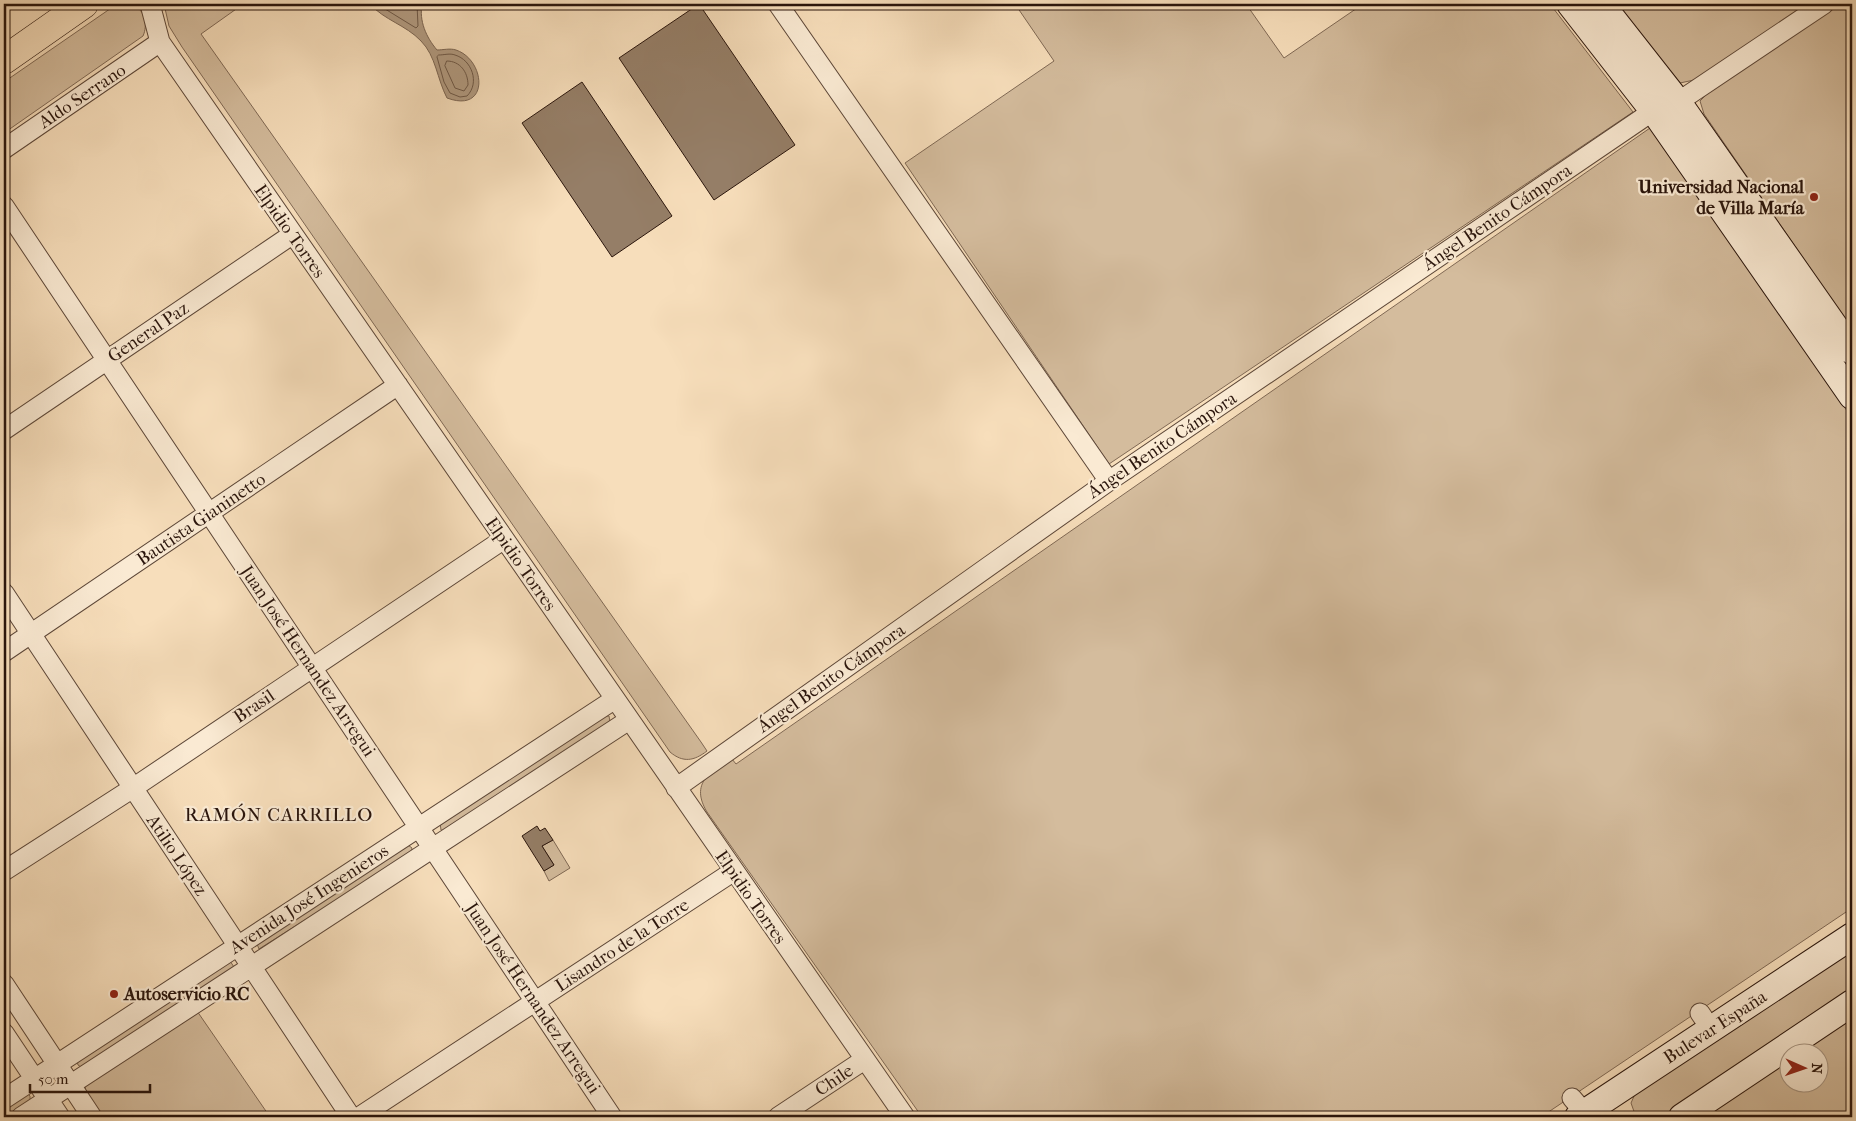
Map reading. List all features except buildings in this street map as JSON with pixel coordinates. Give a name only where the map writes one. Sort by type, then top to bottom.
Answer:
[{"type":"main road","points":[[4,60],[84,4]]},
{"type":"main road","points":[[1570,4],[1663,110],[1852,351]]},
{"type":"main road","points":[[1600,4],[1663,110],[1852,396]]},
{"type":"main road","name":"Bulevar España","points":[[1580,1112],[1705,1021],[1852,936]]},
{"type":"main road","points":[[1682,1117],[1852,1003]]},
{"type":"street","name":"Elpidio Torres","points":[[150,4],[160,42],[905,1117]]},
{"type":"street","points":[[778,4],[1109,481]]},
{"type":"street","name":"Ángel Benito Cámpora","points":[[676,788],[1109,481],[1824,4]]},
{"type":"street","name":"Aldo Serrano","points":[[4,150],[160,42]]},
{"type":"street","name":"Juan José Hernandez Arregui","points":[[4,206],[612,1117]]},
{"type":"street","name":"General Paz","points":[[4,430],[293,234]]},
{"type":"street","name":"Bautista Gianinetto","points":[[4,652],[398,385]]},
{"type":"street","name":"Brasil","points":[[4,871],[133,788],[504,539]]},
{"type":"street","name":"Atilio López","points":[[4,593],[352,1117]]},
{"type":"street","name":"Avenida José Ingenieros","points":[[4,1099],[615,699]]},
{"type":"street","name":"Avenida José Ingenieros","points":[[21,1117],[629,720]]},
{"type":"street","name":"Lisandro de la Torre","points":[[359,1117],[734,871]]},
{"type":"street","points":[[4,984],[92,1117]]},
{"type":"street","points":[[4,1033],[60,1117]]},
{"type":"street","name":"Chile","points":[[778,1117],[864,1060]]},
{"type":"shaded area","points":[[117,4],[130,4],[140,10],[145,23],[143,36],[4,133],[4,82]]},
{"type":"shaded area","points":[[164,4],[236,4],[239,7],[201,34],[707,751],[693,759],[679,758],[670,752],[182,47],[169,26]]},
{"type":"shaded area","points":[[1015,4],[1246,4],[1284,58],[1363,4],[1550,4],[1633,112],[1109,464],[905,163],[1054,61]]},
{"type":"shaded area","points":[[1615,4],[1811,4],[1694,80],[1680,83]]},
{"type":"shaded area","name":"Universidad Nacional de Villa María","points":[[1838,4],[1852,4],[1852,329],[1704,114],[1700,101],[1708,93]]},
{"type":"shaded area","points":[[1650,128],[1852,418],[1852,908],[1541,1117],[922,1117],[707,812],[701,796],[701,787],[705,779],[732,759],[736,764]]},
{"type":"shaded area","points":[[605,716],[609,716],[610,722],[445,831],[441,830],[440,823]]},
{"type":"shaded area","points":[[553,840],[570,868],[549,881],[544,871],[554,865],[542,846]]},
{"type":"shaded area","points":[[408,845],[412,848],[411,853],[259,949],[257,944]]},
{"type":"shaded area","points":[[1852,948],[1852,992],[1663,1117],[1636,1117],[1631,1103],[1635,1094]]},
{"type":"shaded area","points":[[230,961],[234,967],[81,1067],[78,1065],[77,1061]]},
{"type":"shaded area","points":[[197,1011],[270,1117],[102,1117],[86,1093],[85,1086]]},
{"type":"shaded area","points":[[1852,1018],[1852,1117],[1702,1117],[1778,1067],[1778,1094],[1828,1094],[1828,1044],[1812,1044]]},
{"type":"shaded area","points":[[28,1094],[30,1096],[30,1103],[8,1117],[4,1117],[4,1107]]},
{"type":"water","points":[[370,4],[422,4],[424,29],[437,50],[454,49],[466,56],[473,64],[478,74],[479,84],[477,92],[471,99],[461,101],[447,98],[426,47],[415,35],[376,10]]},
{"type":"place","name":"Universidad Nacional de Villa María","points":[[1814,197]]},
{"type":"place","name":"Autoservicio RC","points":[[114,994]]},
{"type":"district","name":"RAMÓN CARRILLO","points":[[279,814]]}]
